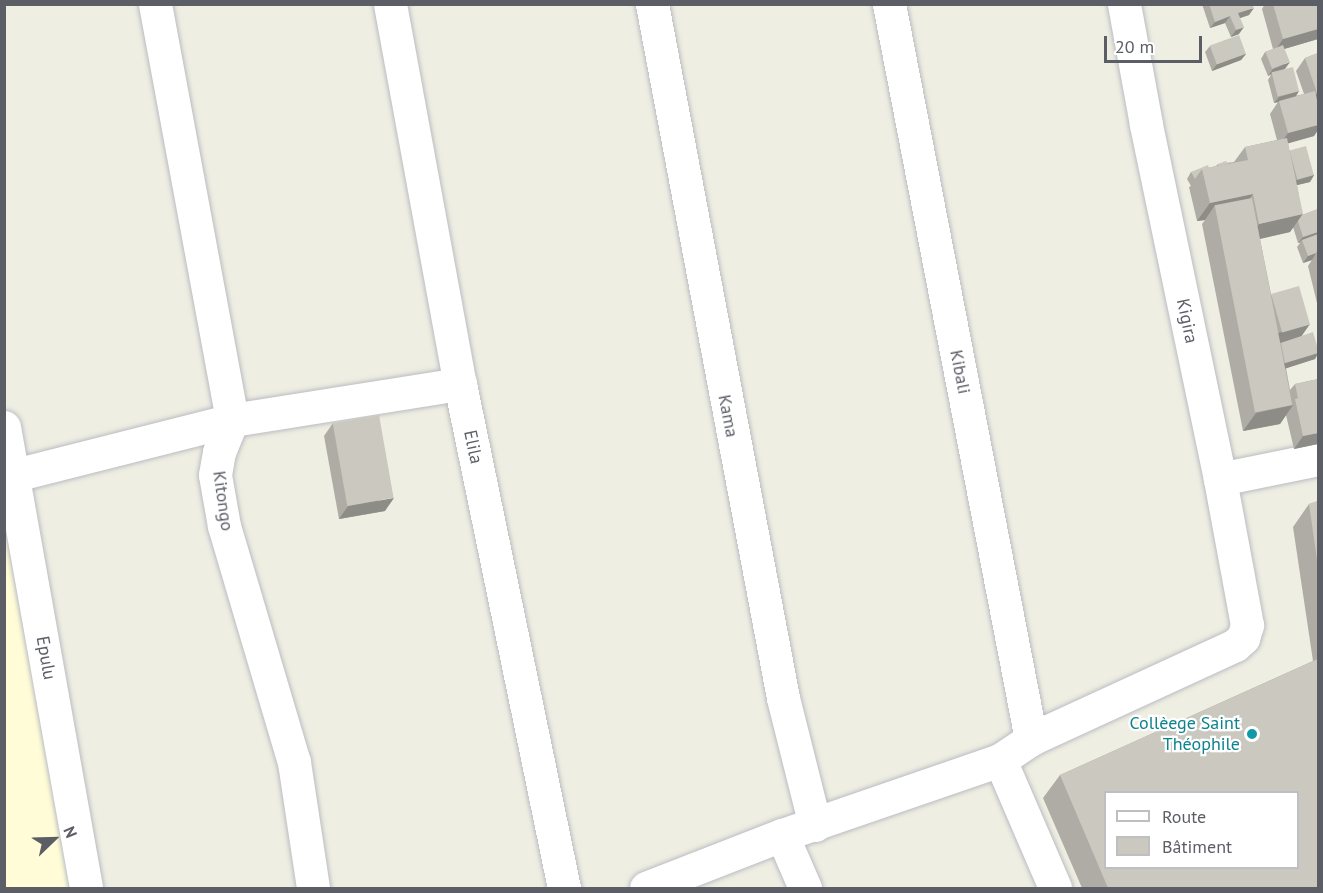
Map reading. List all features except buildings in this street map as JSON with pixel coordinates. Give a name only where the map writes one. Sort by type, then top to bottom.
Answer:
[{"type":"street","points":[[155,4],[232,420]]},
{"type":"street","name":"Elila","points":[[390,4],[460,384],[564,888]]},
{"type":"street","name":"Kama","points":[[652,4],[783,698],[815,825]]},
{"type":"street","name":"Kibali","points":[[889,4],[1031,739]]},
{"type":"street","name":"Kigira","points":[[1031,739],[1235,645],[1243,638],[1246,625],[1220,480],[1146,124],[1124,4]]},
{"type":"street","points":[[15,475],[232,420],[460,384]]},
{"type":"street","name":"Kitongo","points":[[232,420],[219,452],[215,475],[224,526],[294,762],[313,888]]},
{"type":"street","name":"Epulu","points":[[4,427],[15,475],[86,888]]},
{"type":"street","points":[[1220,480],[1318,459]]},
{"type":"street","points":[[646,888],[782,835],[1000,760],[1031,739]]},
{"type":"street","points":[[1000,760],[1055,888]]},
{"type":"street","points":[[782,835],[805,888]]},
{"type":"shaded area","points":[[4,522],[71,888],[5,888]]},
{"type":"place","name":"Collèege Saint Théophile","points":[[1252,734]]}]
